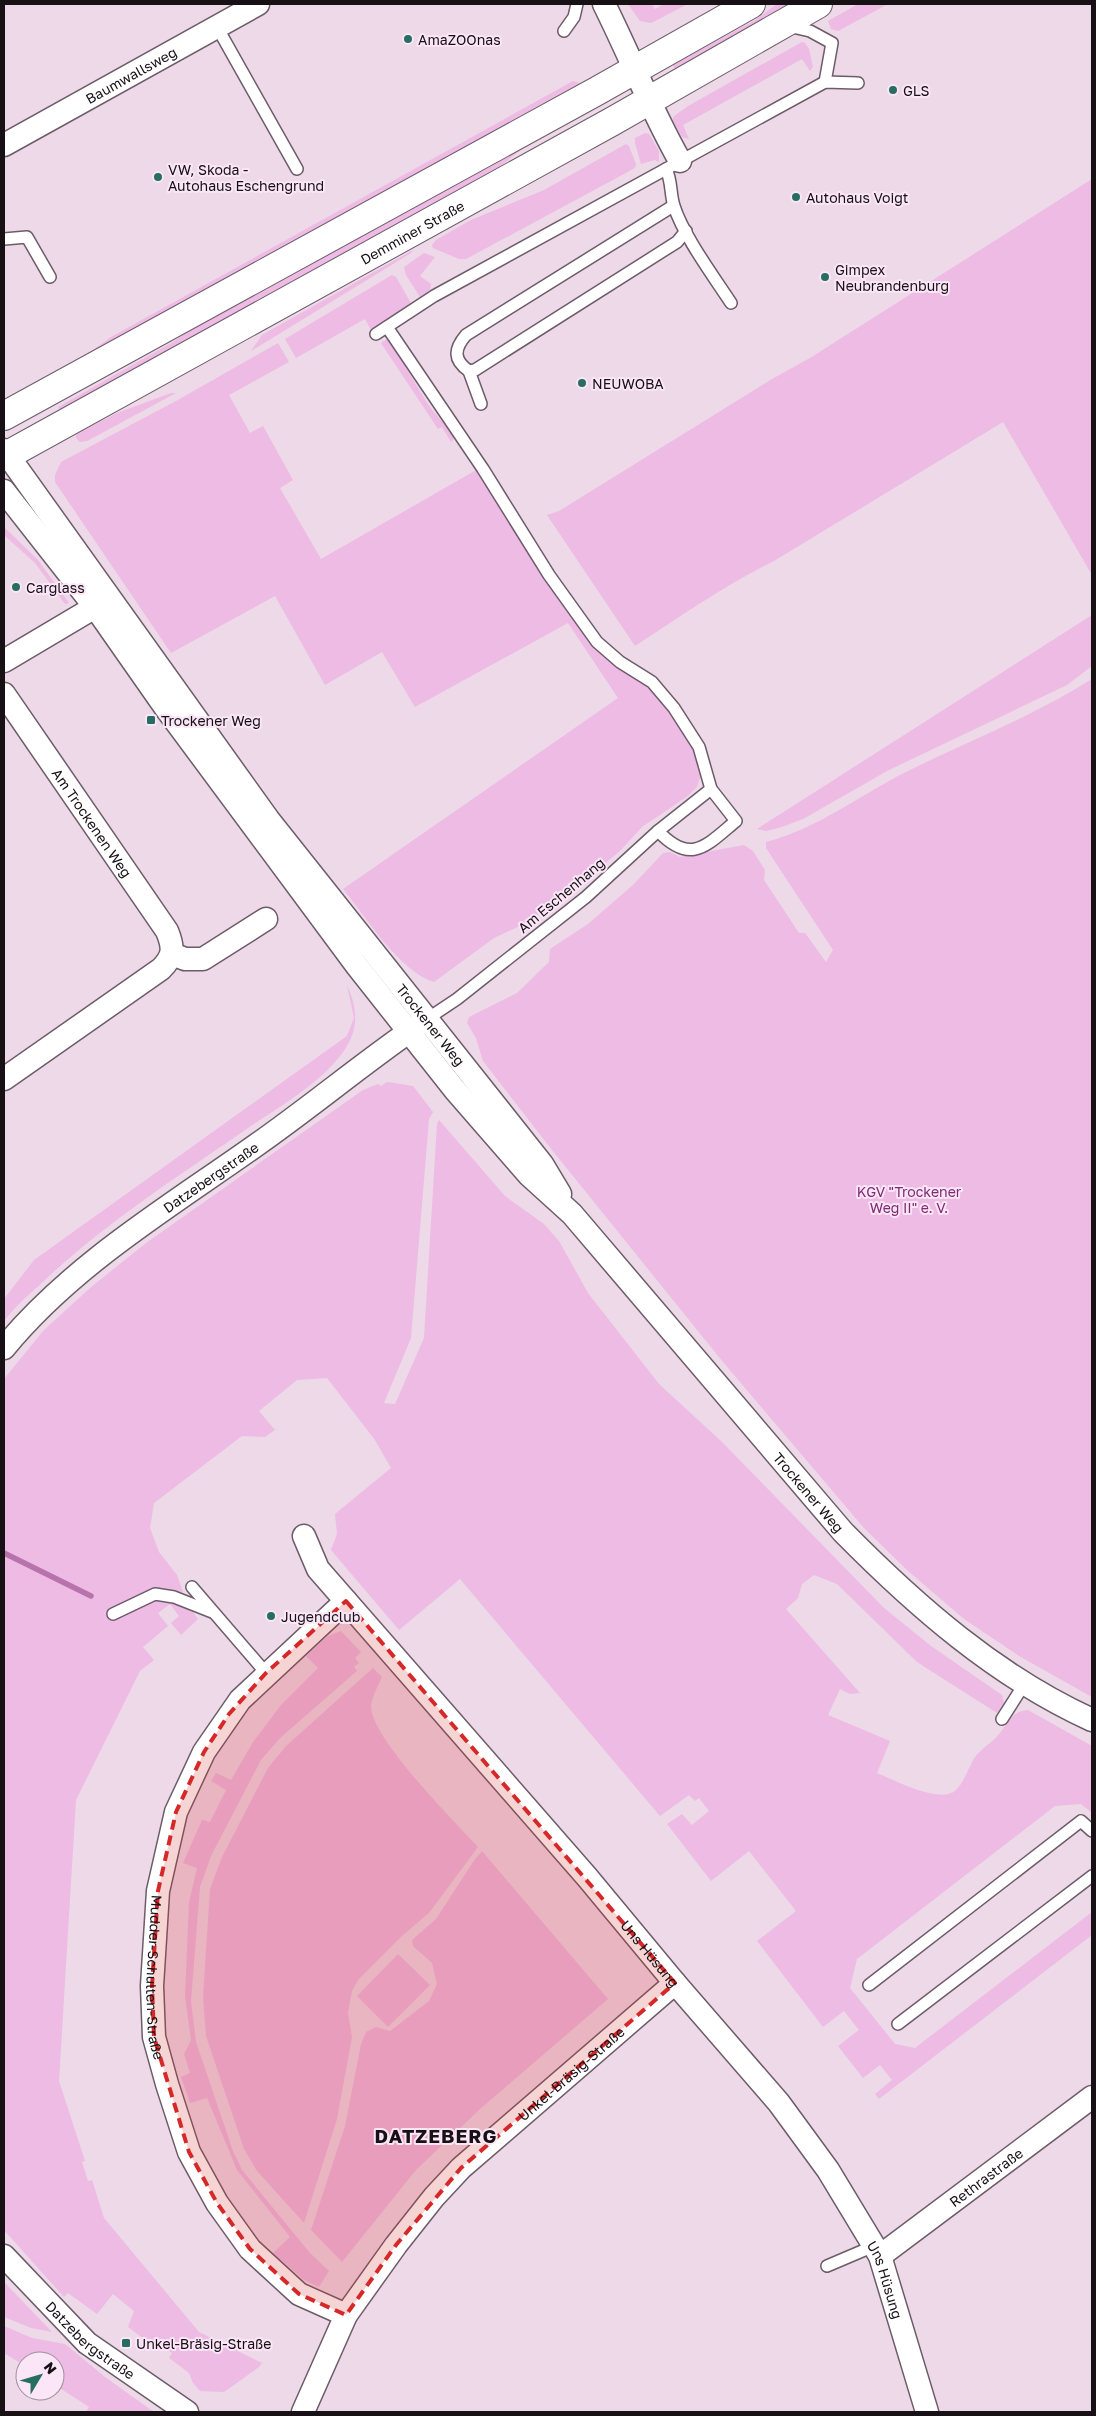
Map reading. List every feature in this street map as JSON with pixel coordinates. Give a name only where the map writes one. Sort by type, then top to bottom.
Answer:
[{"type":"main road","points":[[4,416],[751,4]]},
{"type":"main road","name":"Demminer Straße","points":[[5,454],[649,100],[818,4]]},
{"type":"street","name":"Baumwallsweg","points":[[4,145],[258,4]]},
{"type":"street","points":[[604,4],[649,100],[673,165]]},
{"type":"street","name":"Trockener Weg","points":[[5,454],[268,819],[542,1164],[572,1214]]},
{"type":"street","name":"Trockener Weg","points":[[4,491],[9,500],[51,548],[95,606],[250,822],[454,1090],[529,1175],[572,1214],[843,1532],[888,1577],[969,1646],[1025,1683],[1092,1720]]},
{"type":"street","points":[[4,662],[95,606]]},
{"type":"street","name":"Am Trockenen Weg","points":[[4,694],[167,931],[173,945],[172,954]]},
{"type":"street","points":[[4,1079],[161,969],[172,954],[185,959],[202,959],[266,919]]},
{"type":"street","name":"Datzebergstraße","points":[[4,1348],[23,1324],[92,1263],[138,1228],[257,1145],[366,1061],[427,1019]]},
{"type":"street","name":"Uns Hüsung","points":[[304,1536],[318,1569],[587,1877],[675,1983],[779,2103],[828,2170],[877,2251],[927,2412]]},
{"type":"street","name":"Mudder-Schulten-Straße","points":[[346,1601],[266,1673],[240,1700],[204,1752],[176,1812],[158,1891],[152,1986],[154,2037],[167,2084],[189,2152],[217,2203],[250,2249],[299,2294],[346,2315]]},
{"type":"street","name":"Unkel-Bräsig-Straße","points":[[302,2412],[346,2315],[396,2245],[434,2197],[461,2168],[675,1983]]},
{"type":"street","name":"Rethrastraße","points":[[877,2251],[1092,2096]]},
{"type":"street","name":"Datzebergstraße","points":[[4,2256],[87,2343],[187,2412]]},
{"type":"lane","points":[[564,31],[574,17],[577,4]]},
{"type":"lane","points":[[782,24],[810,31],[832,43],[825,82]]},
{"type":"lane","points":[[217,27],[297,169]]},
{"type":"lane","points":[[376,334],[388,328],[434,296],[825,82],[858,84]]},
{"type":"lane","points":[[673,165],[670,178],[674,206],[686,231],[731,304]]},
{"type":"lane","points":[[481,404],[469,371],[459,362],[456,355],[457,347],[466,335],[674,206]]},
{"type":"lane","points":[[469,371],[475,370],[677,242],[686,231]]},
{"type":"lane","points":[[4,239],[27,237],[50,277]]},
{"type":"lane","points":[[388,328],[483,469],[550,575],[597,642],[620,662],[652,682],[674,708],[699,747],[711,789],[736,820],[715,839],[700,848],[686,850],[670,844],[658,831]]},
{"type":"lane","name":"Am Eschenhang","points":[[427,1019],[457,999],[586,897],[658,831],[711,789]]},
{"type":"lane","points":[[192,1587],[266,1673]]},
{"type":"lane","points":[[113,1614],[155,1594],[174,1597],[213,1613]]},
{"type":"lane","points":[[1002,1719],[1025,1683]]},
{"type":"lane","points":[[869,1985],[1081,1821],[1092,1831]]},
{"type":"lane","points":[[898,2024],[1092,1876]]},
{"type":"lane","points":[[827,2266],[877,2251]]},
{"type":"highlighted area","points":[[346,1601],[675,1983],[461,2168],[396,2245],[346,2315],[299,2294],[250,2249],[217,2203],[189,2152],[154,2037],[152,1986],[158,1891],[176,1812],[204,1752],[229,1714],[266,1673]]},
{"type":"green space","points":[[628,4],[652,4],[655,9],[664,4],[688,4],[651,23],[640,21]]},
{"type":"green space","points":[[777,4],[793,4],[675,70],[673,65],[755,20]]},
{"type":"green space","points":[[858,4],[888,4],[838,31],[831,29],[828,21]]},
{"type":"green space","points":[[802,42],[809,49],[813,67],[810,71],[802,59],[683,125],[689,139],[682,137],[673,121],[673,117],[688,106]]},
{"type":"green space","points":[[573,81],[580,83],[61,373],[111,337]]},
{"type":"green space","points":[[645,133],[649,134],[659,151],[659,162],[655,160],[641,164],[635,138]]},
{"type":"green space","points":[[528,144],[498,168],[60,412],[58,407],[173,342],[212,315]]},
{"type":"green space","points":[[626,144],[629,146],[636,164],[635,168],[466,259],[459,259],[433,248],[432,245],[436,240],[471,220],[544,190]]},
{"type":"green space","points":[[1092,179],[1092,575],[1003,422],[686,612],[635,646],[547,515],[559,511],[772,379],[810,358]]},
{"type":"green space","points":[[413,250],[411,253],[251,351],[262,335]]},
{"type":"green space","points":[[424,253],[435,257],[420,276],[431,284],[430,290],[420,297],[406,275],[404,267]]},
{"type":"green space","points":[[392,275],[396,277],[412,305],[371,330],[365,319],[296,358],[285,339]]},
{"type":"green space","points":[[387,339],[430,407],[455,437],[451,442],[442,427],[438,429],[381,343]]},
{"type":"green space","points":[[278,343],[289,362],[229,395],[250,433],[263,426],[293,480],[280,488],[321,559],[478,469],[575,619],[660,696],[695,747],[702,772],[697,787],[688,796],[642,827],[620,851],[592,874],[530,921],[494,938],[434,982],[408,967],[396,955],[343,889],[618,698],[568,623],[415,707],[382,652],[325,685],[275,596],[171,653],[55,482],[55,475],[61,462],[176,401]]},
{"type":"green space","points":[[171,393],[176,393],[87,441],[80,442],[76,438],[76,434],[117,413]]},
{"type":"green space","points":[[4,527],[38,560],[69,603],[65,604],[35,563],[4,535]]},
{"type":"green space","points":[[1092,615],[1092,666],[1067,685],[887,771],[803,819],[766,831],[757,829]]},
{"type":"green space","name":"KGV \"Trockener Weg II\" e. V.","points":[[1092,679],[1092,1697],[1019,1656],[964,1619],[907,1570],[864,1528],[723,1362],[552,1150],[483,1061],[476,1038],[467,1023],[469,1017],[517,993],[549,962],[550,949],[588,924],[634,884],[663,853],[670,852],[680,857],[744,845],[753,851],[765,870],[764,880],[799,933],[805,933],[826,962],[833,950],[766,848],[766,842],[822,820],[890,780],[1048,705]]},
{"type":"green space","points":[[347,985],[355,1011],[354,1027],[348,1044],[334,1064],[299,1094],[170,1182],[94,1237],[30,1294],[4,1321],[4,1299],[34,1260],[347,1036],[354,1018]]},
{"type":"green space","points":[[387,1082],[413,1086],[433,1112],[429,1119],[411,1338],[384,1403],[395,1404],[424,1338],[437,1124],[439,1120],[505,1196],[544,1224],[559,1241],[588,1293],[659,1384],[721,1441],[884,1608],[931,1646],[1002,1695],[1004,1703],[997,1713],[917,1662],[837,1584],[814,1575],[802,1584],[798,1598],[786,1609],[860,1693],[850,1694],[840,1689],[828,1715],[890,1741],[877,1773],[917,1790],[940,1795],[949,1794],[959,1786],[975,1757],[997,1736],[1011,1718],[1018,1712],[1028,1710],[1092,1746],[1092,1813],[1081,1804],[1055,1806],[857,1959],[850,1988],[895,2044],[915,2048],[1092,1912],[1092,1935],[879,2099],[875,2094],[892,2080],[880,2065],[863,2078],[838,2046],[859,2030],[844,2011],[823,2027],[757,1941],[796,1911],[749,1851],[711,1881],[667,1824],[682,1814],[692,1825],[709,1811],[699,1798],[695,1801],[689,1795],[660,1816],[460,1579],[399,1630],[331,1550],[337,1534],[335,1514],[391,1468],[375,1440],[327,1378],[297,1380],[259,1411],[275,1430],[265,1437],[242,1436],[154,1503],[150,1528],[159,1552],[177,1575],[183,1592],[172,1591],[153,1594],[112,1617],[141,1604],[163,1599],[189,1607],[198,1619],[181,1635],[171,1623],[179,1616],[170,1604],[158,1613],[168,1626],[143,1647],[154,1660],[140,1671],[76,1800],[59,2081],[85,2161],[82,2162],[88,2181],[92,2180],[104,2218],[199,2332],[262,2363],[224,2392],[200,2391],[193,2383],[189,2373],[169,2358],[172,2353],[163,2346],[159,2350],[128,2327],[134,2311],[113,2294],[97,2314],[68,2293],[64,2297],[4,2230],[4,1379],[43,1331],[90,1288],[146,1243],[363,1090],[378,1084],[381,1086]]},
{"type":"green space","points":[[341,1631],[361,1652],[355,1658],[359,1663],[354,1667],[357,1671],[280,1738],[261,1760],[211,1856],[200,1887],[191,2001],[196,2042],[233,2151],[242,2170],[310,2253],[329,2271],[319,2287],[304,2280],[273,2253],[290,2237],[237,2170],[207,2098],[190,2103],[181,2077],[190,2073],[184,2054],[191,2040],[185,1996],[189,1902],[197,1868],[183,1863],[202,1820],[210,1822],[226,1790],[211,1781],[216,1773],[231,1780],[253,1742],[281,1705],[318,1668],[306,1656],[328,1636]]},
{"type":"green space","points":[[373,1668],[382,1677],[371,1706],[375,1720],[384,1738],[416,1779],[478,1847],[429,1913],[403,1935],[358,1980],[352,1991],[348,2013],[352,2037],[337,2119],[304,2223],[257,2171],[244,2149],[206,2036],[203,1997],[210,1889],[222,1857],[268,1768],[286,1746]]},
{"type":"green space","points":[[482,1851],[608,1999],[480,2109],[416,2170],[342,2262],[311,2230],[345,2126],[361,2044],[366,2032],[376,2027],[390,2031],[429,2001],[437,1984],[432,1963],[413,1946],[412,1940],[436,1919]]},
{"type":"green space","points":[[398,1954],[430,1985],[388,2027],[357,1996]]},
{"type":"green space","points":[[4,2282],[52,2332],[31,2328],[4,2317]]},
{"type":"green space","points":[[4,2326],[32,2338],[65,2344],[105,2377],[154,2412],[86,2412],[89,2407],[65,2391],[65,2351],[15,2351],[15,2360],[4,2353]]},
{"type":"waterway","points":[[4,1553],[91,1596]]},
{"type":"place","name":"AmaZOOnas","points":[[408,39]]},
{"type":"place","name":"GLS","points":[[893,90]]},
{"type":"place","name":"VW, Skoda - Autohaus Eschengrund","points":[[158,177]]},
{"type":"place","name":"Autohaus Voigt","points":[[796,197]]},
{"type":"place","name":"Gimpex Neubrandenburg","points":[[825,277]]},
{"type":"place","name":"NEUWOBA","points":[[582,383]]},
{"type":"place","name":"Carglass","points":[[16,587]]},
{"type":"place","name":"Trockener Weg","points":[[151,720]]},
{"type":"place","name":"Jugendclub","points":[[271,1616]]},
{"type":"place","name":"Unkel-Bräsig-Straße","points":[[126,2343]]},
{"type":"district","name":"DATZEBERG","points":[[436,2135]]}]
